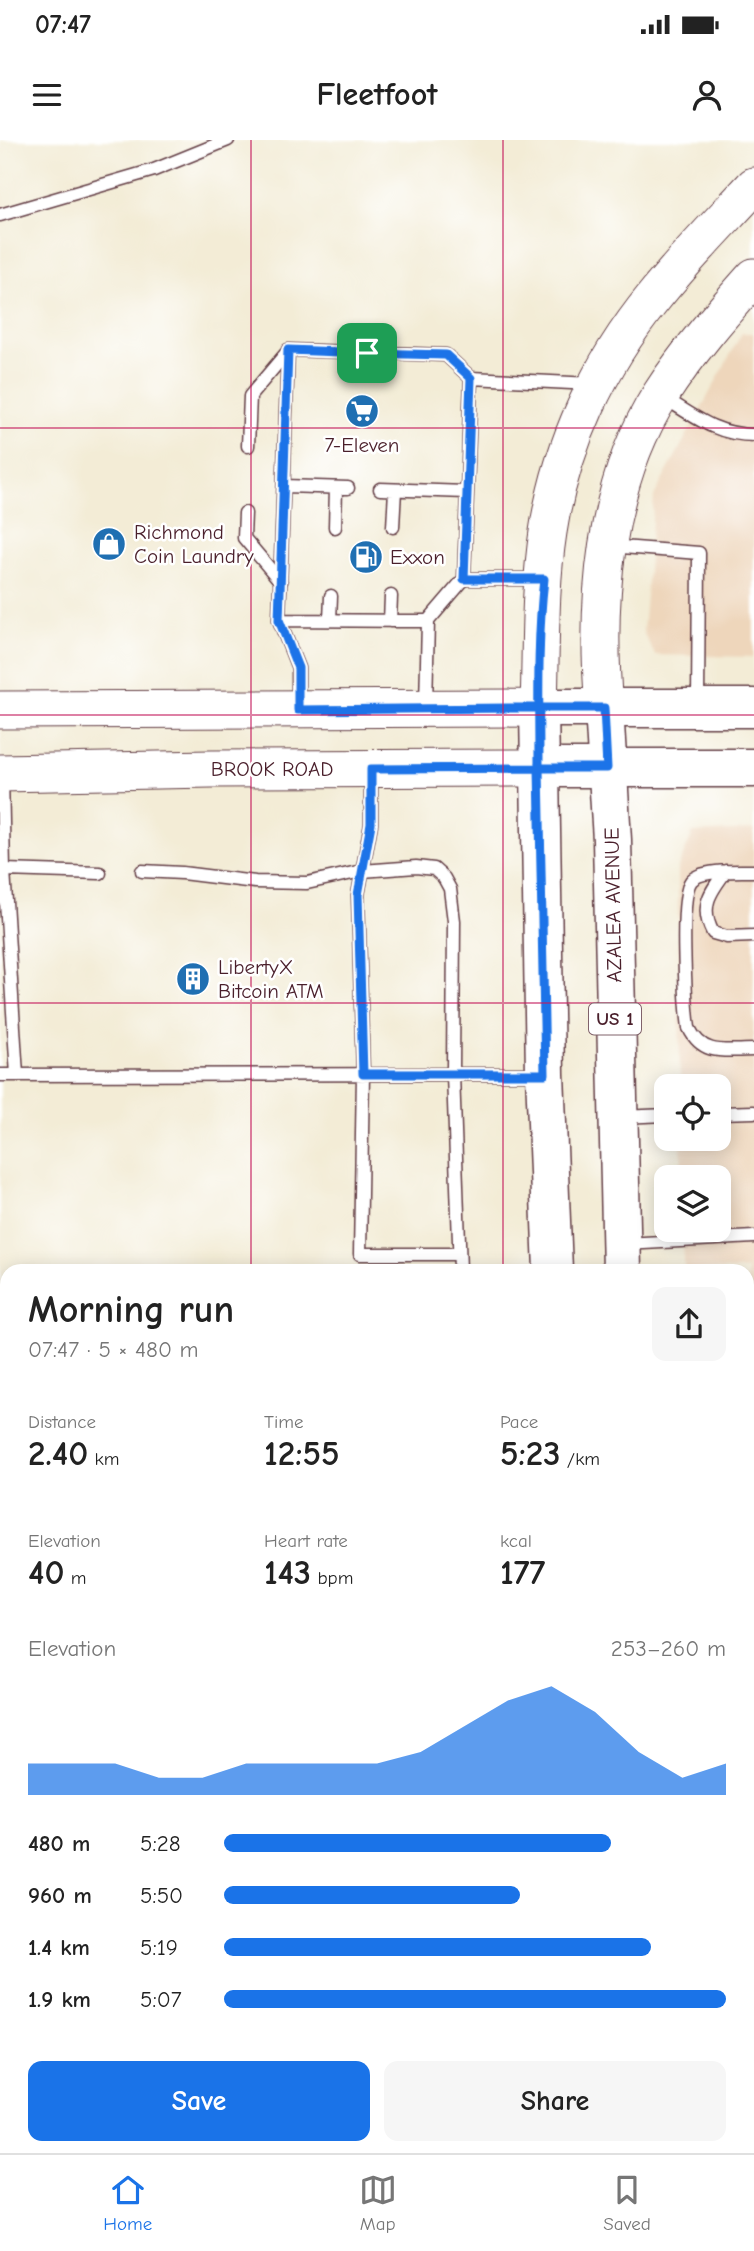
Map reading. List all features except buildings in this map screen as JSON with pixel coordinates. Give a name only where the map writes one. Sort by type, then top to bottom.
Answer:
[{"type":"main road","points":[[553,1264],[545,1074],[539,768],[539,708],[548,532],[555,496],[574,435],[596,385],[654,296],[754,186]]},
{"type":"main road","points":[[604,708],[601,638],[608,546],[623,477],[660,395],[696,344],[754,277]]},
{"type":"main road","name":"AZALEA AVENUE","points":[[604,708],[612,840],[622,1258]]},
{"type":"main road","points":[[0,710],[754,708]]},
{"type":"main road","name":"BROOK ROAD","points":[[1,773],[754,768]]},
{"type":"lane","points":[[0,215],[154,170],[228,140]]},
{"type":"lane","points":[[288,350],[446,355],[471,378],[596,385]]},
{"type":"lane","points":[[248,446],[250,396],[288,350]]},
{"type":"lane","points":[[288,350],[279,620],[298,668],[298,710]]},
{"type":"lane","points":[[426,709],[428,621],[464,579],[471,378]]},
{"type":"lane","points":[[660,395],[716,429],[754,435]]},
{"type":"lane","points":[[284,486],[342,488],[335,527]]},
{"type":"lane","points":[[380,489],[466,492]]},
{"type":"lane","points":[[393,527],[395,490]]},
{"type":"lane","points":[[245,513],[244,538],[281,582]]},
{"type":"lane","points":[[608,546],[699,553],[698,708]]},
{"type":"lane","points":[[464,579],[544,579]]},
{"type":"lane","points":[[330,620],[331,596]]},
{"type":"lane","points":[[390,621],[391,596]]},
{"type":"lane","points":[[279,620],[428,621]]},
{"type":"lane","points":[[371,769],[371,824],[358,895],[363,1074],[360,1254],[459,1254]]},
{"type":"lane","points":[[1,773],[4,870],[17,1075]]},
{"type":"lane","points":[[142,872],[182,873],[255,882],[307,883],[362,871],[416,867],[434,869],[450,889],[454,921],[453,1074],[460,1264]]},
{"type":"lane","points":[[4,870],[100,873]]},
{"type":"lane","points":[[754,871],[703,874],[691,881],[685,915],[688,1028],[694,1040],[704,1047],[718,1051],[754,1050]]},
{"type":"lane","points":[[726,872],[711,891],[706,905],[707,923],[713,933],[727,937],[754,936]]},
{"type":"lane","points":[[0,1075],[545,1074]]},
{"type":"lane","points":[[731,1113],[754,1112]]},
{"type":"lane","points":[[617,1117],[654,1116]]},
{"type":"lane","points":[[622,1258],[754,1237]]},
{"type":"shaded area","points":[[742,333],[754,333],[754,657],[655,655],[643,632],[654,496]]},
{"type":"shaded area","points":[[754,830],[754,1264],[684,1264],[683,1242],[731,1242],[731,1165],[682,1165],[681,1151],[731,1151],[731,1074],[680,1074],[678,867],[693,833]]},
{"type":"place","name":"7-Eleven","points":[[362,411]]},
{"type":"place","name":"Richmond Coin Laundry","points":[[109,544]]},
{"type":"place","name":"Exxon","points":[[366,557]]},
{"type":"place","name":"LibertyX Bitcoin ATM","points":[[193,979]]},
{"type":"route","points":[[367,353],[288,350],[279,620],[298,668],[298,710],[405,710],[509,708],[539,708],[604,708],[607,768],[539,768],[545,1074],[363,1074],[358,895],[371,824],[371,769],[539,768],[539,708],[544,579],[464,579],[471,378],[446,355],[367,353]]}]
